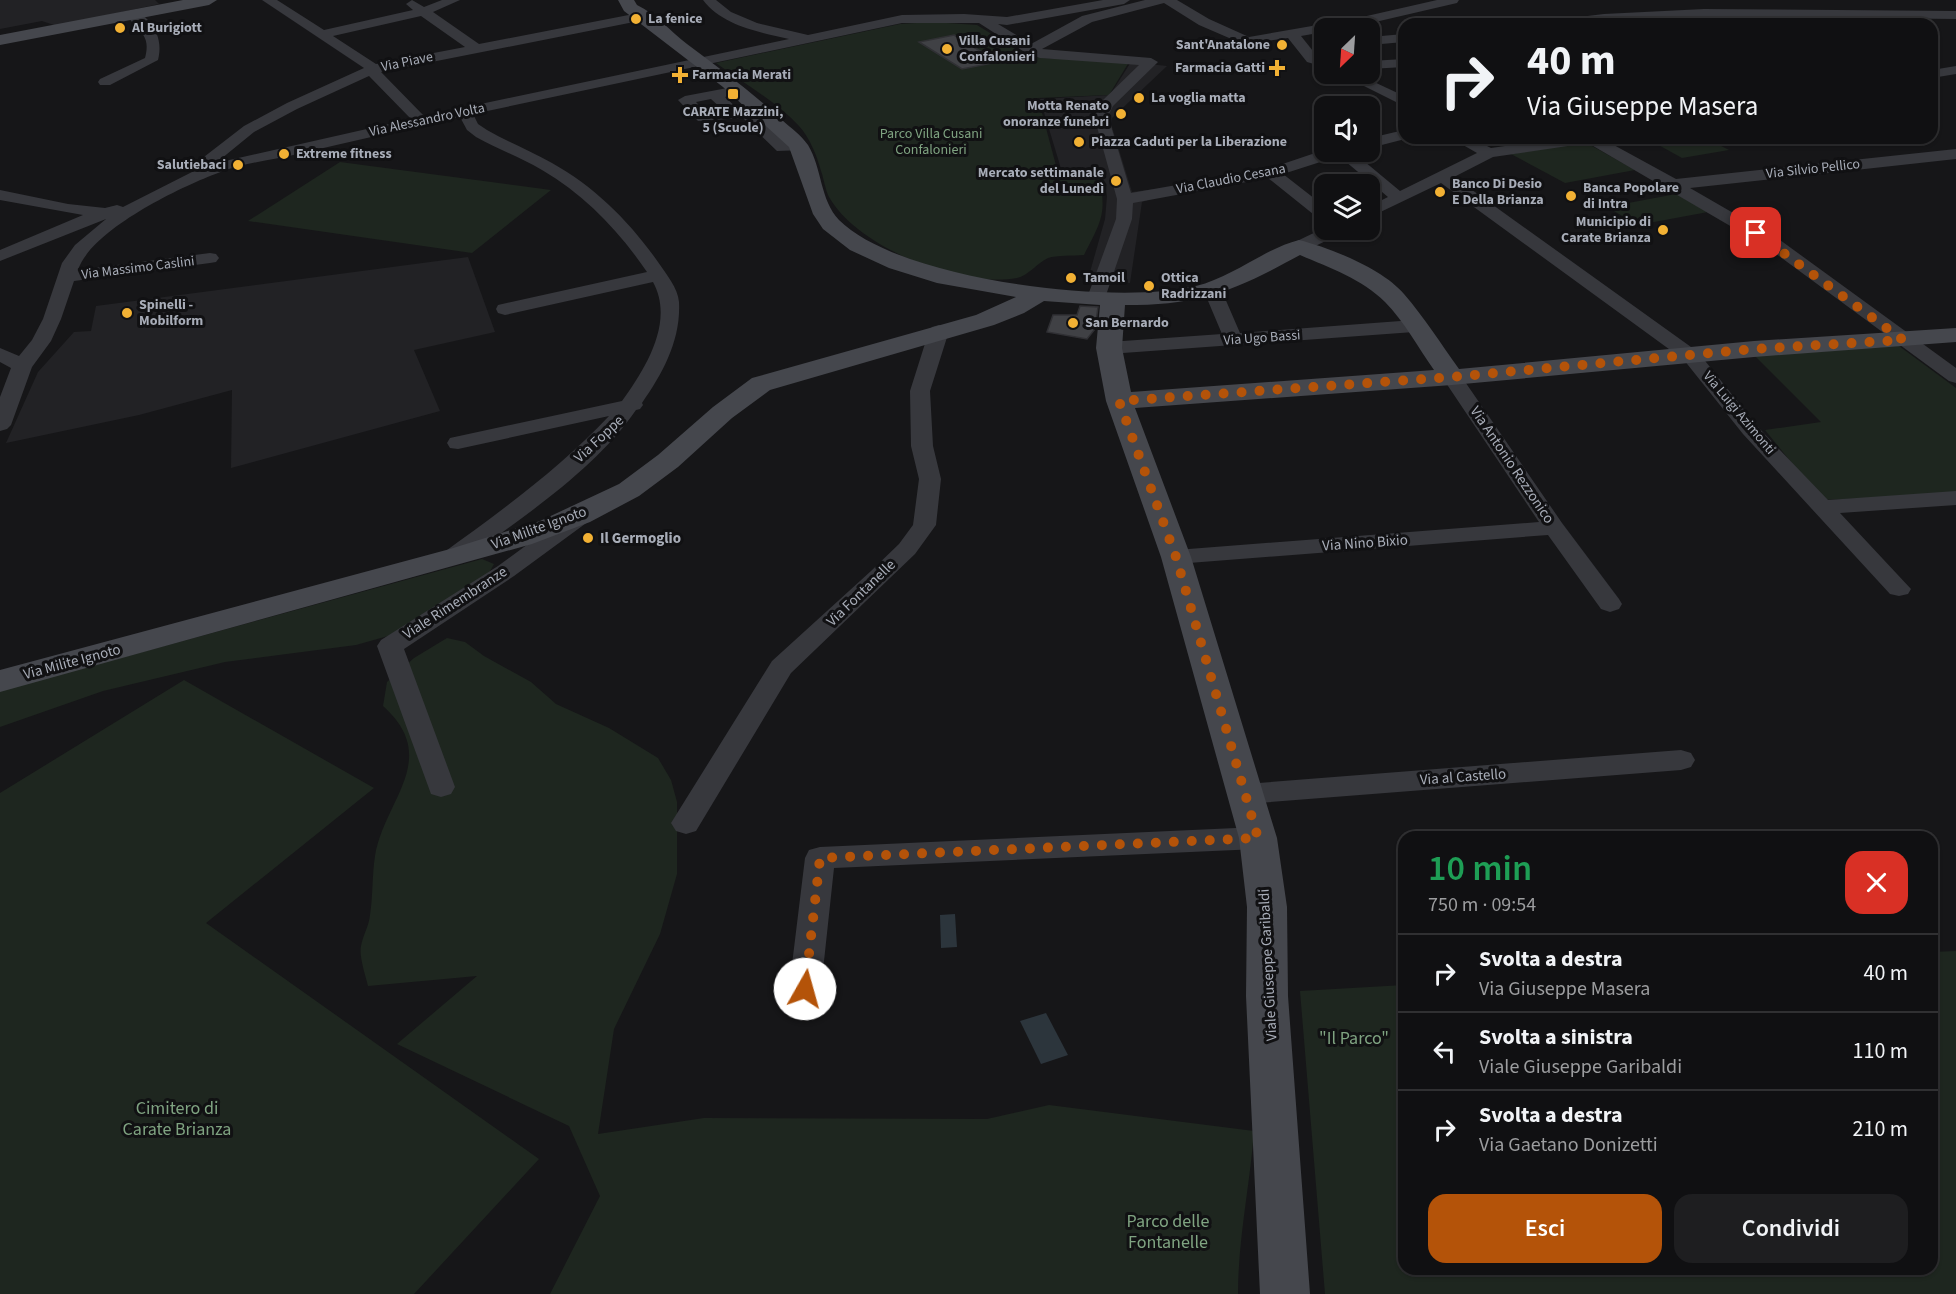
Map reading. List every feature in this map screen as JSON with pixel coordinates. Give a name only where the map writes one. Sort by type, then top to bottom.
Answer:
[{"type":"main road","points":[[0,40],[208,0]]},
{"type":"main road","points":[[631,6],[660,32],[738,90],[799,147],[815,200],[831,225],[848,240],[928,274],[1038,294],[1105,298],[1186,296],[1212,290],[1299,247]]},
{"type":"main road","name":"Via Antonio Rezzonico","points":[[1299,247],[1349,267],[1377,283],[1395,298],[1452,377]]},
{"type":"main road","name":"Via Milite Ignoto","points":[[0,681],[451,558],[583,514],[609,502],[643,481],[747,392],[761,384],[1002,314],[1038,294]]},
{"type":"main road","name":"Viale Giuseppe Garibaldi","points":[[1105,298],[1109,348],[1119,401],[1176,557],[1258,838],[1267,907],[1267,996],[1285,1294]]},
{"type":"main road","points":[[1119,401],[1452,377],[1754,349],[1956,335]]},
{"type":"street","points":[[267,0],[362,59],[421,121]]},
{"type":"street","points":[[405,0],[476,48]]},
{"type":"street","points":[[323,34],[423,12],[454,0]]},
{"type":"street","points":[[709,0],[713,7],[751,25],[810,40]]},
{"type":"street","name":"Via Alessandro Volta","points":[[0,425],[22,366],[41,341],[52,319],[71,263],[81,249],[97,233],[130,210],[198,175],[244,160],[701,64],[902,19],[1007,21],[1124,0]]},
{"type":"street","points":[[1031,50],[1087,19],[1160,0]]},
{"type":"street","points":[[1173,2],[1197,0]]},
{"type":"street","points":[[1405,0],[1422,8]]},
{"type":"street","points":[[1173,2],[1204,22],[1248,41],[1293,34],[1453,0]]},
{"type":"street","points":[[1648,0],[1680,13]]},
{"type":"street","points":[[1786,0],[1810,14]]},
{"type":"street","name":"Via Piave","points":[[198,175],[206,163],[249,129],[292,106],[373,69],[476,48],[631,6]]},
{"type":"street","points":[[967,10],[1031,50],[1045,55],[1151,62],[1107,104],[1101,116],[1125,199],[1124,219],[1105,298]]},
{"type":"street","points":[[1623,18],[1680,13],[1956,15]]},
{"type":"street","points":[[105,82],[151,60],[156,47],[155,39],[131,14]]},
{"type":"street","points":[[1293,34],[1314,60]]},
{"type":"street","points":[[1380,40],[1398,39]]},
{"type":"street","points":[[1380,64],[1398,63]]},
{"type":"street","points":[[1938,73],[1956,70]]},
{"type":"street","points":[[1367,84],[1398,99]]},
{"type":"street","points":[[738,90],[685,100],[703,118],[740,114]]},
{"type":"street","points":[[714,94],[783,148],[799,147]]},
{"type":"street","name":"Via Foppe","points":[[451,558],[509,516],[584,454],[633,405],[660,355],[668,330],[670,299],[658,275],[609,215],[584,190],[562,174],[473,127],[464,112]]},
{"type":"street","points":[[1380,141],[1398,136]]},
{"type":"street","points":[[1471,144],[1489,153]]},
{"type":"street","points":[[1380,207],[1489,153],[1550,144]]},
{"type":"street","points":[[1601,144],[1774,244],[1956,377]]},
{"type":"street","name":"Via Silvio Pellico","points":[[1670,185],[1956,154]]},
{"type":"street","name":"Via Claudio Cesana","points":[[1125,199],[1271,173],[1314,159]]},
{"type":"street","points":[[1356,162],[1398,197]]},
{"type":"street","points":[[1271,173],[1314,206]]},
{"type":"street","name":"Via Luigi Azimonti","points":[[1441,175],[1691,356],[1750,430],[1899,589]]},
{"type":"street","points":[[0,195],[68,209],[106,213],[130,210]]},
{"type":"street","points":[[0,256],[106,213]]},
{"type":"street","points":[[1299,247],[1314,240]]},
{"type":"street","name":"Via Massimo Caslini","points":[[66,277],[210,258]]},
{"type":"street","points":[[505,309],[658,275]]},
{"type":"street","points":[[1212,290],[1234,340]]},
{"type":"street","name":"Via Ugo Bassi","points":[[1109,348],[1414,326]]},
{"type":"street","name":"Via Fontanelle","points":[[686,823],[781,667],[880,576],[907,549],[924,525],[930,479],[922,446],[920,390],[939,331]]},
{"type":"street","points":[[0,354],[22,366]]},
{"type":"street","name":"Via Antonio Rezzonico","points":[[1452,377],[1554,528],[1610,604]]},
{"type":"street","points":[[458,442],[633,405]]},
{"type":"street","points":[[1824,507],[1956,498]]},
{"type":"street","name":"Viale Rimembranze","points":[[441,787],[390,646],[506,571],[583,514]]},
{"type":"street","name":"Via Nino Bixio","points":[[1176,557],[1554,528]]},
{"type":"street","name":"Via al Castello","points":[[1245,794],[1681,760]]},
{"type":"street","points":[[805,989],[820,858],[1258,838]]},
{"type":"shaded area","points":[[0,0],[155,0],[159,4],[57,26],[42,21],[0,29]]},
{"type":"shaded area","name":"Mercato settimanale del Lunedì","points":[[1131,62],[1167,66],[1112,118],[1111,124],[1132,192],[1155,189],[1160,196],[1142,202],[1130,283],[1088,279],[1105,219],[1107,196],[1101,170],[1062,172],[1040,99],[1110,95]]},
{"type":"shaded area","points":[[468,257],[495,332],[414,350],[440,411],[231,468],[232,390],[139,415],[6,443],[38,372],[74,332],[91,331],[96,306]]},
{"type":"shaded area","points":[[955,914],[957,947],[941,948],[940,915]]},
{"type":"shaded area","points":[[1046,1013],[1068,1055],[1041,1064],[1020,1021]]},
{"type":"green space","name":"Parco Villa Cusani Confalonieri","points":[[932,22],[977,25],[1016,49],[1042,58],[1129,62],[1109,95],[1038,98],[1058,173],[1098,171],[1103,206],[1102,215],[1084,255],[1048,258],[1021,277],[994,279],[968,277],[940,270],[886,248],[843,216],[829,197],[815,153],[799,126],[770,100],[716,63],[900,24]]},
{"type":"green space","points":[[1573,144],[1589,144],[1635,170],[1565,183],[1511,154]]},
{"type":"green space","points":[[1657,144],[1717,144],[1729,150],[1682,158]]},
{"type":"green space","points":[[340,162],[551,190],[472,253],[248,221]]},
{"type":"green space","points":[[1676,194],[1708,212],[1638,225],[1607,207]]},
{"type":"green space","points":[[1899,346],[1956,388],[1956,494],[1822,500],[1765,430],[1821,422],[1755,356]]},
{"type":"green space","points":[[482,559],[494,564],[489,573],[395,634],[356,645],[225,662],[103,691],[0,727],[0,691]]},
{"type":"green space","name":"Parco delle Fontanelle","points":[[447,638],[465,642],[484,656],[531,682],[556,704],[609,728],[658,758],[671,780],[677,802],[677,874],[660,934],[614,1029],[598,1134],[704,1118],[987,1119],[1049,1105],[1254,1131],[1240,1253],[1238,1294],[550,1294],[600,1196],[569,1126],[397,1044],[477,976],[368,986],[362,960],[361,946],[370,915],[375,856],[380,836],[404,780],[409,762],[408,744],[400,725],[383,706],[387,682],[414,658]]},
{"type":"green space","name":"Cimitero di Carate Brianza","points":[[184,680],[374,788],[206,923],[539,1159],[414,1294],[0,1294],[0,793]]},
{"type":"green space","name":"\"Il Parco\"","points":[[1956,951],[1956,1294],[1325,1294],[1300,991],[1398,985],[1398,1275],[1938,1275],[1938,952]]},
{"type":"building","name":"Villa Cusani Confalonieri","points":[[954,35],[998,62],[962,69],[919,42]]},
{"type":"building","name":"San Bernardo","points":[[1080,306],[1098,307],[1095,329],[1087,339],[1047,332],[1053,315],[1077,315]]},
{"type":"place","name":"La fenice","points":[[636,19]]},
{"type":"place","name":"Al Burigiott","points":[[120,28]]},
{"type":"place","name":"Sant'Anatalone","points":[[1282,45]]},
{"type":"place","name":"Villa Cusani Confalonieri","points":[[947,49]]},
{"type":"place","name":"Farmacia Gatti","points":[[1277,68]]},
{"type":"place","name":"Farmacia Merati","points":[[680,75]]},
{"type":"place","name":"CARATE Mazzini, 5 (Scuole)","points":[[733,94]]},
{"type":"place","name":"La voglia matta","points":[[1139,98]]},
{"type":"place","name":"Motta Renato onoranze funebri","points":[[1121,114]]},
{"type":"place","name":"Piazza Caduti per la Liberazione","points":[[1079,142]]},
{"type":"place","name":"Extreme fitness","points":[[284,154]]},
{"type":"place","name":"Salutiebaci","points":[[238,165]]},
{"type":"place","name":"Mercato settimanale del Lunedì","points":[[1116,181]]},
{"type":"place","name":"Banco Di Desio E Della Brianza","points":[[1440,192]]},
{"type":"place","name":"Banca Popolare di Intra","points":[[1571,196]]},
{"type":"place","name":"Municipio di Carate Brianza","points":[[1663,230]]},
{"type":"place","name":"Tamoil","points":[[1071,278]]},
{"type":"place","name":"Ottica Radrizzani","points":[[1149,286]]},
{"type":"place","name":"Spinelli - Mobilform","points":[[127,313]]},
{"type":"place","name":"San Bernardo","points":[[1073,323]]},
{"type":"place","name":"Il Germoglio","points":[[588,538]]},
{"type":"route","points":[[805,989],[820,858],[1258,838],[1176,557],[1119,401],[1452,377],[1754,349],[1903,340],[1756,233]]}]
